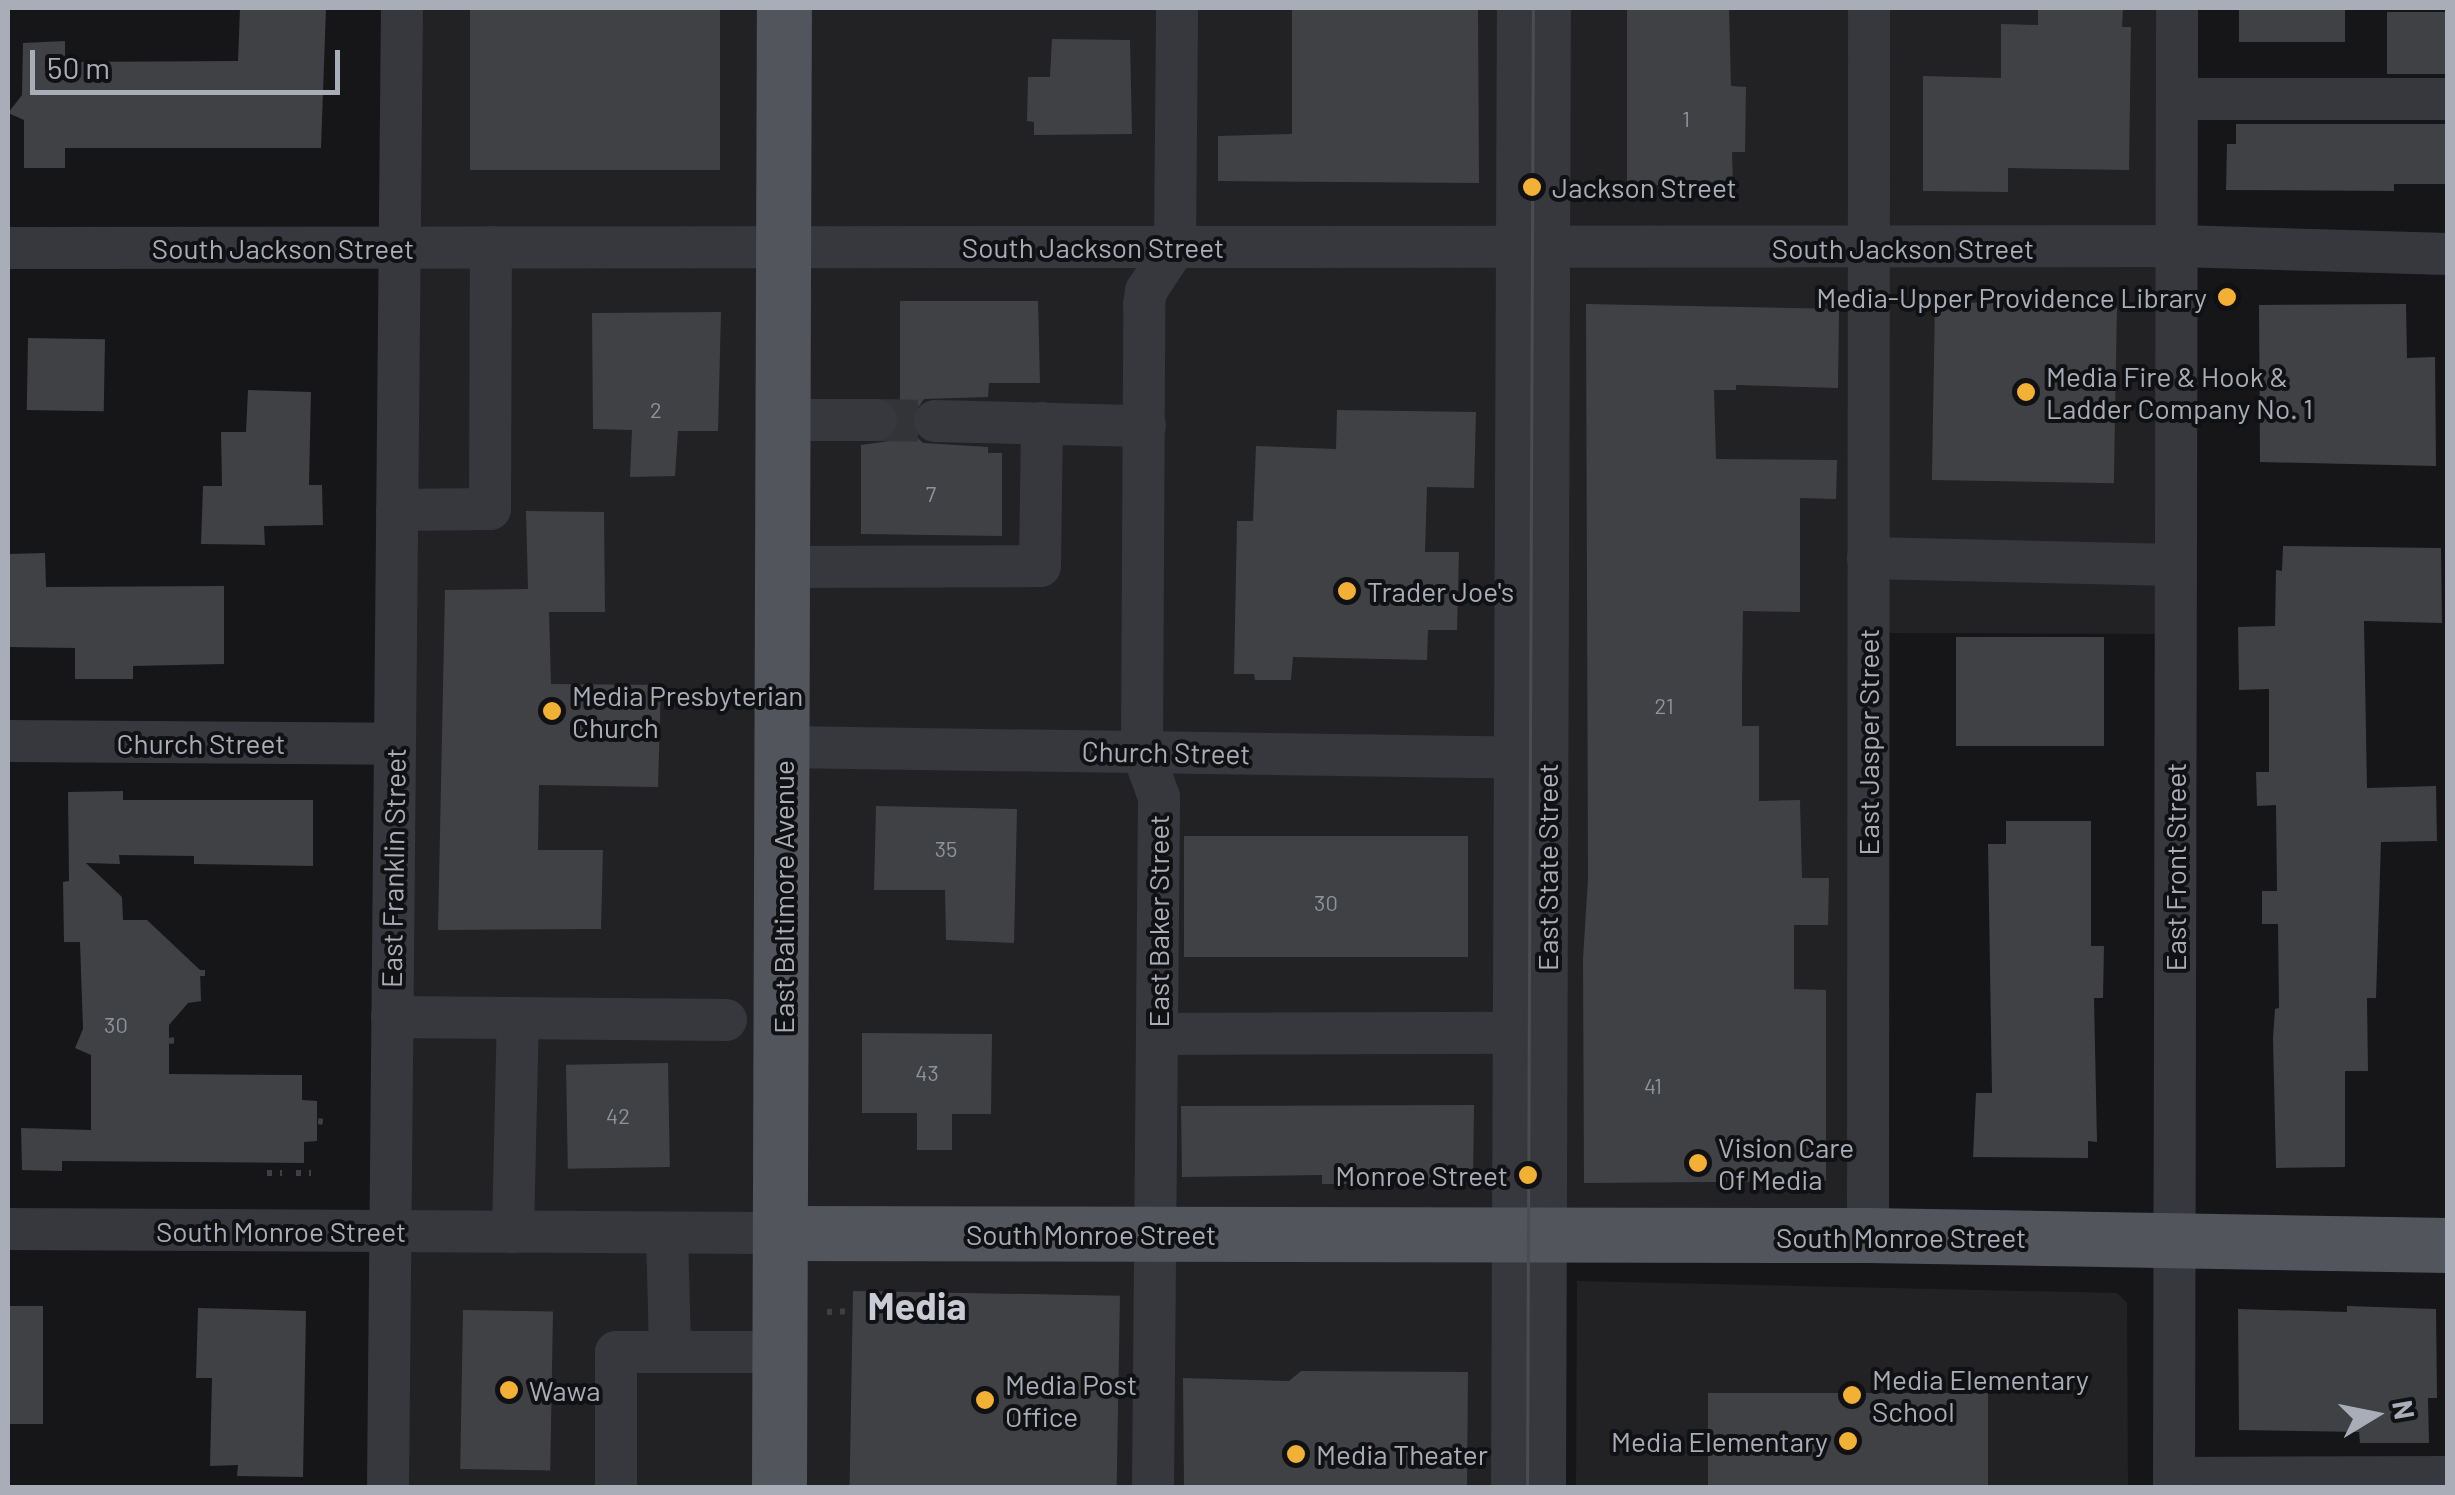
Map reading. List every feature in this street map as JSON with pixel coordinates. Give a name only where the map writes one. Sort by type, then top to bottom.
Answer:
[{"type":"main road","name":"East Baltimore Avenue","points":[[780,1488],[784,8]]},
{"type":"main road","name":"South Monroe Street","points":[[782,1233],[1529,1238],[1868,1235],[2448,1245]]},
{"type":"street","name":"East Franklin Street","points":[[388,1488],[402,8]]},
{"type":"street","points":[[1175,247],[1177,8]]},
{"type":"street","points":[[1518,8],[1533,247]]},
{"type":"street","points":[[1533,247],[1550,8]]},
{"type":"street","name":"East Jasper Street","points":[[1868,1235],[1869,8]]},
{"type":"street","name":"East Front Street","points":[[2174,1483],[2177,8]]},
{"type":"street","points":[[2177,99],[2448,99]]},
{"type":"street","name":"South Jackson Street","points":[[8,248],[2179,246],[2448,254]]},
{"type":"street","name":"East Baker Street","points":[[1153,1488],[1159,798],[1142,751],[1146,291],[1175,247]]},
{"type":"street","name":"East State Street","points":[[1512,1488],[1529,1238],[1533,247]]},
{"type":"street","points":[[397,510],[490,509],[491,248]]},
{"type":"street","points":[[784,420],[876,420]]},
{"type":"street","points":[[935,422],[1145,426]]},
{"type":"street","points":[[784,568],[1040,566],[1042,423]]},
{"type":"street","points":[[1868,558],[2175,565]]},
{"type":"street","name":"Church Street","points":[[8,742],[395,744]]},
{"type":"street","name":"Church Street","points":[[784,747],[1532,758]]},
{"type":"street","name":"East State Street","points":[[1532,758],[1514,1033],[1544,1488]]},
{"type":"street","points":[[392,1017],[726,1020]]},
{"type":"street","points":[[513,1232],[518,1018]]},
{"type":"street","points":[[1158,1034],[1514,1033]]},
{"type":"street","name":"South Monroe Street","points":[[8,1229],[782,1233]]},
{"type":"street","points":[[667,1232],[670,1351]]},
{"type":"street","points":[[616,1488],[616,1352],[780,1352]]},
{"type":"street","points":[[2174,1483],[2448,1477]]},
{"type":"path","points":[[200,974],[212,973]]},
{"type":"path","points":[[267,1173],[282,1173]]},
{"type":"path","points":[[296,1173],[310,1173]]},
{"type":"path","points":[[822,1312],[850,1312]]},
{"type":"shaded area","points":[[401,8],[2160,8],[2159,634],[1879,633],[1877,1212],[1495,1210],[1494,1487],[397,1488]]},
{"type":"shaded area","name":"Media Elementary School","points":[[1577,1281],[2117,1293],[2127,1303],[2128,1487],[1576,1488]]},
{"type":"building","points":[[240,8],[326,8],[321,148],[65,148],[65,168],[24,168],[24,120],[8,113],[22,95],[23,43],[65,41],[65,62],[238,61]]},
{"type":"building","points":[[470,8],[720,8],[720,170],[470,170]]},
{"type":"building","points":[[1292,8],[1478,8],[1479,183],[1218,181],[1218,136],[1292,134]]},
{"type":"building","points":[[1627,8],[1729,8],[1731,86],[1746,87],[1745,152],[1732,152],[1733,185],[1627,185]]},
{"type":"building","points":[[2038,8],[2123,8],[2122,27],[2131,27],[2129,170],[2008,168],[2008,192],[1923,191],[1923,76],[2001,78],[2001,24],[2038,25]]},
{"type":"building","points":[[2239,8],[2345,8],[2345,42],[2239,42]]},
{"type":"building","points":[[2387,12],[2448,12],[2448,74],[2387,74]]},
{"type":"building","points":[[1052,39],[1130,40],[1132,134],[1034,135],[1034,122],[1027,121],[1028,77],[1050,77]]},
{"type":"building","points":[[2236,124],[2448,124],[2448,184],[2394,184],[2394,191],[2226,190],[2227,144],[2236,144]]},
{"type":"building","points":[[900,301],[1038,301],[1040,383],[989,383],[988,397],[924,399],[910,419],[914,434],[923,443],[988,447],[988,453],[1002,453],[1002,536],[861,534],[861,445],[889,441],[901,421],[891,401],[900,401]]},
{"type":"building","name":"Media Fire & Hook & Ladder Company No. 1","points":[[1935,302],[2117,305],[2114,483],[1932,480]]},
{"type":"building","points":[[1586,304],[1839,309],[1838,388],[1736,385],[1736,390],[1714,390],[1716,459],[1837,460],[1836,499],[1800,498],[1800,612],[1743,611],[1742,726],[1759,726],[1759,801],[1800,800],[1802,878],[1829,878],[1828,925],[1794,925],[1794,989],[1826,990],[1826,1181],[1584,1183],[1583,958],[1588,879]]},
{"type":"building","points":[[2406,304],[2407,358],[2435,357],[2436,466],[2260,462],[2259,305]]},
{"type":"building","points":[[721,312],[718,431],[678,431],[675,476],[630,477],[632,430],[593,429],[592,313]]},
{"type":"building","points":[[28,338],[105,339],[104,411],[27,410]]},
{"type":"building","points":[[248,390],[311,392],[309,485],[322,485],[323,525],[264,526],[265,545],[201,544],[203,486],[222,486],[221,432],[246,432]]},
{"type":"building","points":[[1337,410],[1476,412],[1474,488],[1427,487],[1425,552],[1459,552],[1457,630],[1428,630],[1427,660],[1293,657],[1291,680],[1255,680],[1254,674],[1234,674],[1237,521],[1253,521],[1256,446],[1336,449]]},
{"type":"building","name":"Media Presbyterian Church","points":[[526,511],[604,512],[605,612],[549,612],[551,684],[661,685],[658,787],[539,785],[538,850],[603,850],[601,929],[438,930],[445,590],[528,589]]},
{"type":"building","points":[[2283,546],[2441,548],[2442,623],[2364,621],[2367,788],[2436,786],[2437,841],[2381,842],[2376,998],[2367,998],[2368,1071],[2345,1071],[2345,1167],[2276,1168],[2273,1038],[2275,1009],[2279,1008],[2278,924],[2262,924],[2262,891],[2277,891],[2276,805],[2257,806],[2256,772],[2269,772],[2269,689],[2239,690],[2238,627],[2275,626],[2276,570],[2282,571]]},
{"type":"building","points":[[45,553],[46,587],[224,586],[224,664],[133,666],[133,679],[75,679],[75,648],[8,647],[8,554]]},
{"type":"building","points":[[1956,637],[2104,637],[2104,746],[1956,746]]},
{"type":"building","points":[[123,791],[123,800],[313,800],[313,866],[194,864],[194,856],[119,855],[120,864],[86,863],[122,897],[123,920],[147,920],[200,970],[201,1001],[188,1003],[169,1025],[169,1074],[302,1075],[302,1100],[317,1101],[317,1141],[304,1142],[304,1163],[62,1161],[62,1171],[22,1170],[21,1128],[91,1130],[91,1055],[75,1048],[83,1029],[80,942],[64,942],[63,882],[69,881],[68,792]]},
{"type":"building","points":[[876,806],[1017,809],[1014,943],[946,940],[945,890],[874,890]]},
{"type":"building","points":[[2006,821],[2091,821],[2091,946],[2104,946],[2103,998],[2094,998],[2097,1142],[2088,1141],[2088,1158],[1973,1157],[1976,1093],[1992,1093],[1988,844],[2006,844]]},
{"type":"building","points":[[1184,836],[1468,836],[1468,957],[1184,957]]},
{"type":"building","points":[[862,1033],[992,1034],[991,1114],[952,1114],[952,1150],[917,1150],[917,1113],[862,1113]]},
{"type":"building","points":[[668,1063],[670,1167],[568,1169],[566,1065]]},
{"type":"building","points":[[1474,1105],[1473,1184],[1322,1184],[1322,1175],[1182,1177],[1181,1106]]},
{"type":"building","name":"Media Post Office","points":[[853,1291],[1120,1296],[1117,1488],[850,1488]]},
{"type":"building","points":[[8,1306],[43,1306],[43,1424],[8,1424]]},
{"type":"building","points":[[2347,1306],[2436,1309],[2437,1398],[2428,1398],[2429,1443],[2360,1443],[2359,1432],[2239,1430],[2238,1309],[2347,1312]]},
{"type":"building","points":[[198,1308],[306,1311],[303,1477],[237,1476],[238,1465],[210,1466],[212,1378],[196,1378]]},
{"type":"building","name":"Wawa","points":[[463,1310],[553,1312],[550,1471],[460,1469]]},
{"type":"building","points":[[1301,1371],[1468,1372],[1467,1488],[1184,1488],[1183,1378],[1289,1381]]},
{"type":"building","name":"Media Elementary","points":[[1708,1393],[1988,1393],[1988,1488],[1708,1488]]},
{"type":"tunnel","points":[[876,420],[935,421]]},
{"type":"tram line","points":[[1527,1488],[1533,8]]},
{"type":"place","name":"Jackson Street","points":[[1532,187]]},
{"type":"place","name":"Media-Upper Providence Library","points":[[2227,297]]},
{"type":"place","name":"Media Fire & Hook & Ladder Company No. 1","points":[[2026,392]]},
{"type":"place","name":"Trader Joe's","points":[[1347,591]]},
{"type":"place","name":"Media Presbyterian Church","points":[[552,711]]},
{"type":"place","name":"Vision Care Of Media","points":[[1698,1163]]},
{"type":"place","name":"Monroe Street","points":[[1528,1175]]},
{"type":"place","name":"Wawa","points":[[509,1390]]},
{"type":"place","name":"Media Elementary School","points":[[1852,1395]]},
{"type":"place","name":"Media Post Office","points":[[985,1400]]},
{"type":"place","name":"Media Elementary","points":[[1848,1441]]},
{"type":"place","name":"Media Theater","points":[[1296,1454]]},
{"type":"district","name":"Media","points":[[917,1306]]}]
